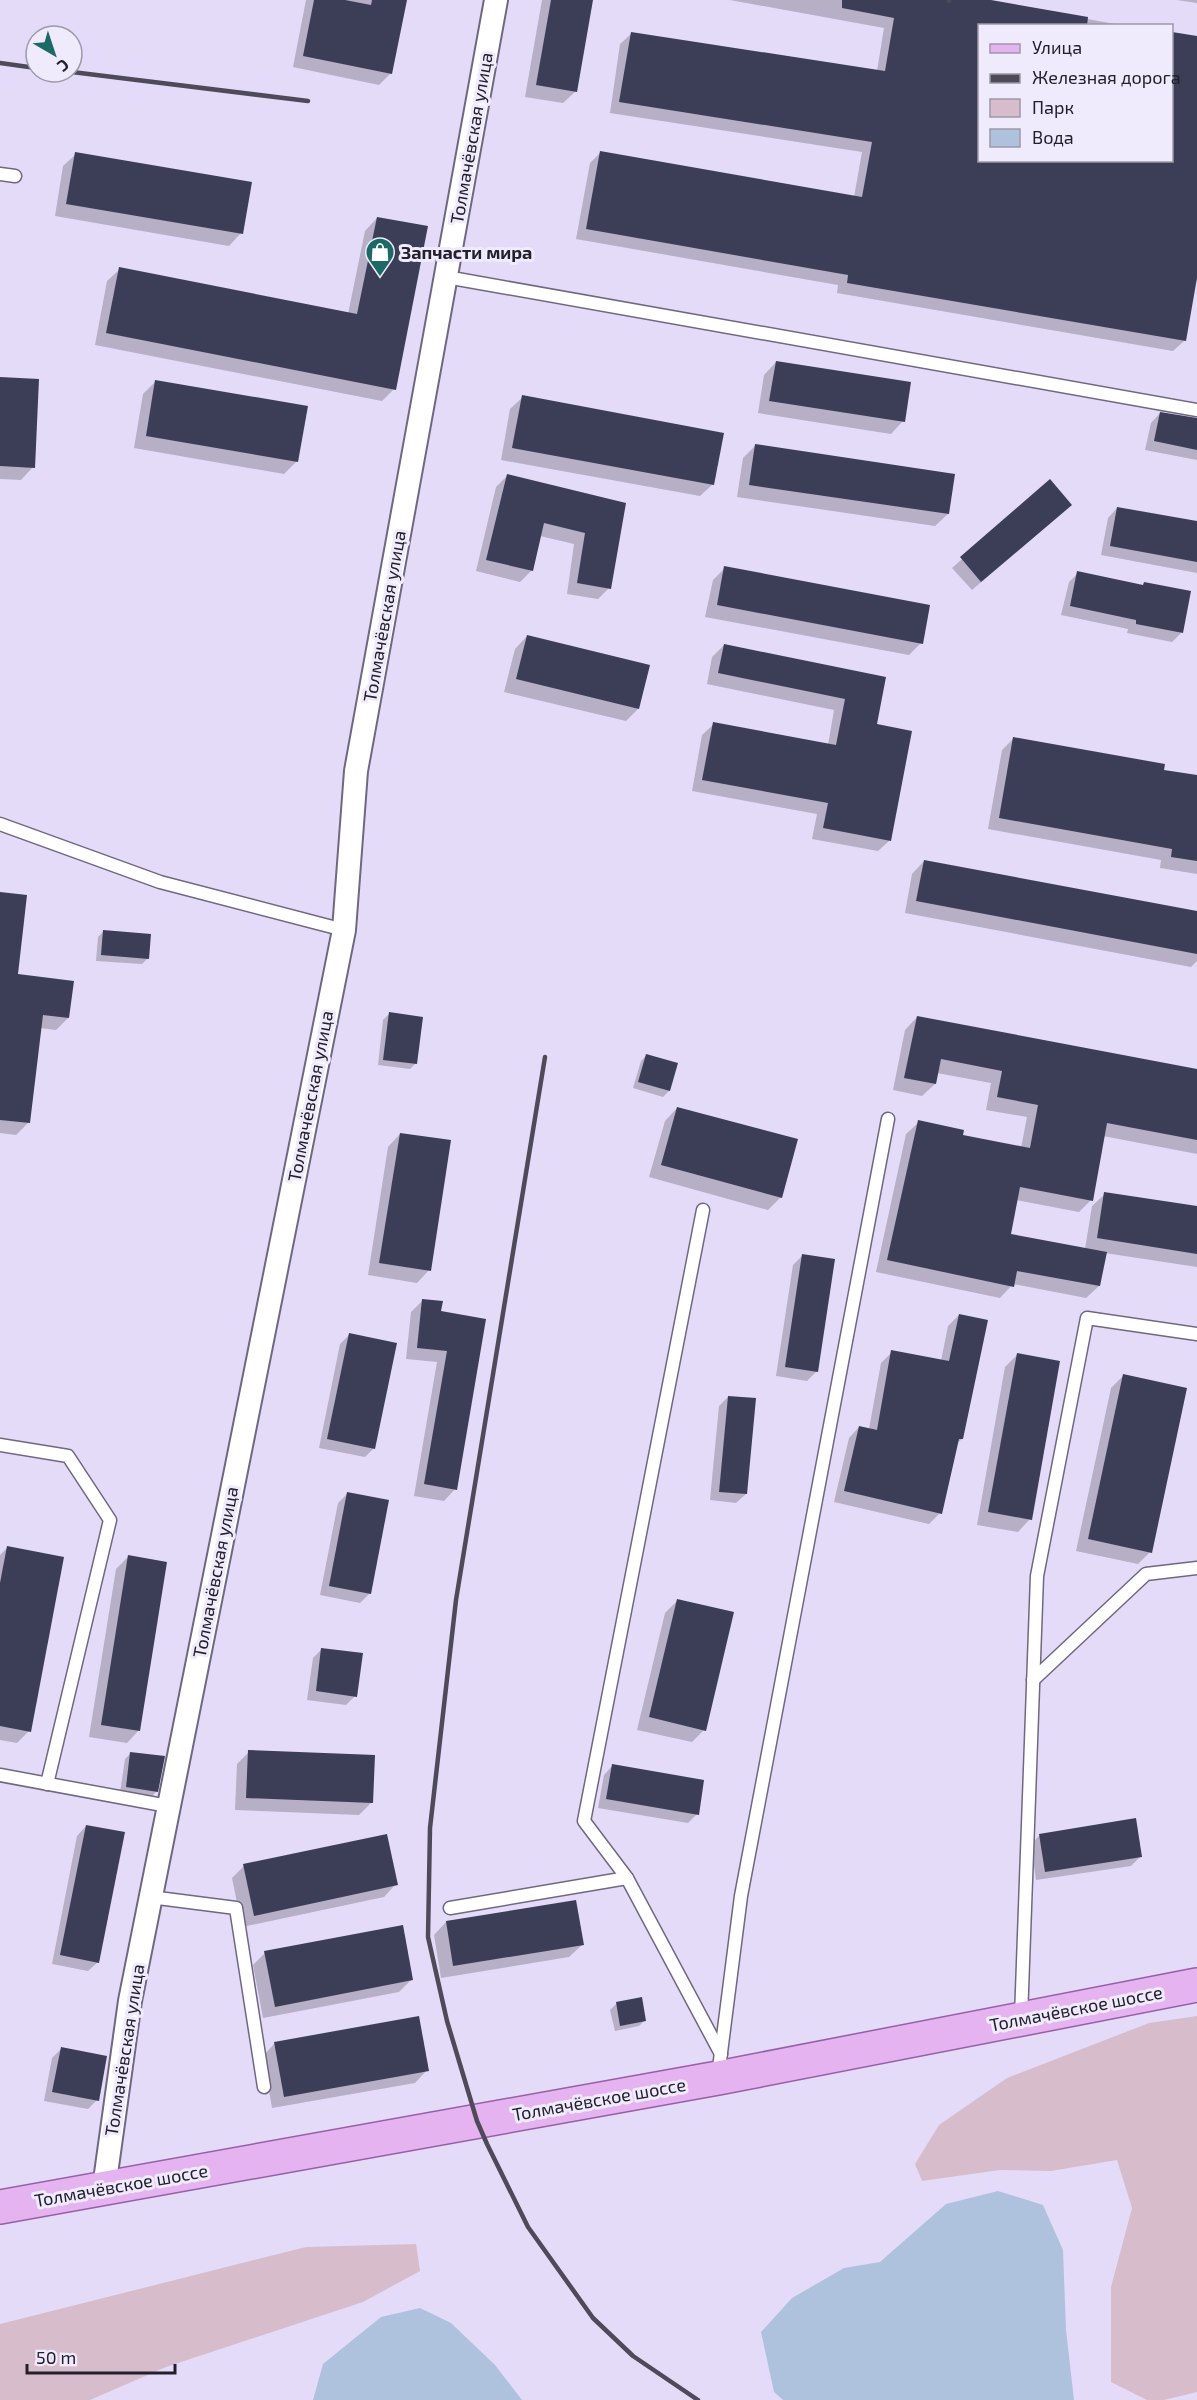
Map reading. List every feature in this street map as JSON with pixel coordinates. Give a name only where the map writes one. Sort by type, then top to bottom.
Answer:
[{"type":"main road","name":"Толмачёвское шоссе","points":[[0,2207],[719,2066],[1021,2019],[1197,1985]]},
{"type":"street","name":"Толмачёвская улица","points":[[104,2188],[130,2001],[344,930],[356,771],[496,0]]},
{"type":"lane","points":[[0,174],[15,176]]},
{"type":"lane","points":[[446,278],[1197,410]]},
{"type":"lane","points":[[0,824],[160,882],[344,930]]},
{"type":"lane","points":[[719,2066],[741,1896],[888,1119]]},
{"type":"lane","points":[[703,1210],[584,1821],[627,1878],[719,2066]]},
{"type":"lane","points":[[1021,2019],[1037,1576],[1088,1318],[1197,1334]]},
{"type":"lane","points":[[0,1444],[68,1456],[110,1520],[47,1784]]},
{"type":"lane","points":[[1033,1680],[1146,1574],[1197,1568]]},
{"type":"lane","points":[[0,1775],[168,1806]]},
{"type":"lane","points":[[450,1908],[627,1878]]},
{"type":"lane","points":[[150,1897],[236,1908],[264,2087]]},
{"type":"green space","points":[[1197,2016],[1197,2392],[1164,2400],[1147,2400],[1111,2382],[1111,2287],[1132,2208],[1117,2160],[1051,2171],[1000,2170],[922,2181],[915,2164],[939,2125],[1007,2078],[1149,2023]]},
{"type":"green space","points":[[416,2244],[420,2271],[363,2302],[166,2367],[90,2400],[0,2400],[0,2324],[306,2247]]},
{"type":"water","points":[[998,2191],[1043,2205],[1063,2250],[1066,2330],[1074,2400],[783,2400],[774,2392],[761,2332],[792,2298],[844,2268],[880,2262],[946,2204]]},
{"type":"water","points":[[420,2308],[451,2323],[495,2365],[522,2400],[313,2400],[323,2364],[381,2317]]},
{"type":"building","points":[[314,0],[345,0],[371,5],[372,0],[407,0],[392,74],[303,56]]},
{"type":"building","points":[[551,0],[593,0],[577,92],[536,85]]},
{"type":"building","points":[[842,0],[991,0],[1088,17],[1087,24],[978,24],[978,162],[1173,162],[1173,32],[1197,36],[1197,278],[1186,341],[847,283],[848,275],[586,229],[600,151],[862,197],[872,142],[619,102],[631,32],[885,71],[894,18],[842,8]]},
{"type":"building","points":[[75,152],[252,182],[243,234],[66,204]]},
{"type":"building","points":[[377,217],[428,226],[396,390],[106,333],[119,267],[357,314]]},
{"type":"building","points":[[776,361],[911,382],[905,422],[769,401]]},
{"type":"building","points":[[0,377],[39,379],[35,468],[0,466]]},
{"type":"building","points":[[155,380],[308,406],[298,462],[146,436]]},
{"type":"building","points":[[522,395],[724,433],[714,485],[512,448]]},
{"type":"building","points":[[1160,412],[1197,418],[1197,450],[1154,441]]},
{"type":"building","points":[[755,444],[955,474],[949,514],[749,485]]},
{"type":"building","points":[[507,474],[626,503],[611,589],[577,583],[585,533],[544,523],[533,571],[486,560]]},
{"type":"building","points":[[1050,479],[1072,505],[981,582],[960,557]]},
{"type":"building","points":[[1117,507],[1197,521],[1197,562],[1110,546]]},
{"type":"building","points":[[724,566],[930,605],[923,644],[717,605]]},
{"type":"building","points":[[1077,571],[1143,585],[1144,582],[1191,591],[1183,633],[1136,624],[1136,620],[1070,606]]},
{"type":"building","points":[[527,635],[650,665],[639,709],[516,679]]},
{"type":"building","points":[[724,644],[886,677],[877,724],[912,731],[891,841],[823,828],[828,803],[702,780],[713,722],[836,745],[845,699],[718,673]]},
{"type":"building","points":[[1013,737],[1165,764],[1164,770],[1197,775],[1197,861],[1171,857],[1172,849],[999,818]]},
{"type":"building","points":[[924,860],[1197,911],[1197,954],[916,901]]},
{"type":"building","points":[[0,892],[27,895],[18,974],[74,981],[69,1018],[43,1015],[30,1123],[0,1120]]},
{"type":"building","points":[[103,930],[151,934],[149,959],[101,955]]},
{"type":"building","points":[[389,1012],[423,1017],[417,1064],[383,1060]]},
{"type":"building","points":[[917,1016],[1197,1069],[1197,1140],[1107,1123],[1093,1201],[1020,1187],[1011,1234],[1107,1252],[1100,1286],[1017,1271],[1014,1287],[887,1260],[918,1120],[964,1130],[963,1135],[1030,1148],[1038,1105],[997,1097],[1002,1071],[941,1059],[936,1084],[904,1078]]},
{"type":"building","points":[[646,1054],[678,1063],[670,1091],[638,1082]]},
{"type":"building","points":[[677,1107],[798,1139],[782,1198],[661,1165]]},
{"type":"building","points":[[400,1133],[451,1140],[431,1271],[379,1263]]},
{"type":"building","points":[[1104,1192],[1197,1206],[1197,1254],[1097,1238]]},
{"type":"building","points":[[802,1254],[835,1259],[818,1372],[785,1367]]},
{"type":"building","points":[[422,1299],[443,1301],[441,1311],[486,1319],[457,1490],[424,1484],[447,1351],[417,1348]]},
{"type":"building","points":[[959,1314],[988,1320],[963,1439],[959,1439],[942,1514],[844,1491],[859,1426],[877,1430],[891,1350],[949,1361]]},
{"type":"building","points":[[349,1333],[397,1343],[375,1449],[327,1439]]},
{"type":"building","points":[[1017,1353],[1060,1361],[1032,1520],[988,1512]]},
{"type":"building","points":[[1123,1374],[1187,1388],[1152,1553],[1088,1539]]},
{"type":"building","points":[[728,1396],[756,1398],[747,1494],[719,1492]]},
{"type":"building","points":[[347,1492],[389,1500],[371,1594],[329,1586]]},
{"type":"building","points":[[7,1546],[64,1557],[31,1732],[0,1726],[0,1583]]},
{"type":"building","points":[[128,1555],[167,1562],[140,1731],[101,1725]]},
{"type":"building","points":[[677,1599],[734,1612],[706,1731],[649,1717]]},
{"type":"building","points":[[321,1648],[363,1653],[357,1697],[316,1691]]},
{"type":"building","points":[[248,1750],[375,1755],[373,1803],[246,1798]]},
{"type":"building","points":[[130,1752],[165,1756],[158,1792],[126,1787]]},
{"type":"building","points":[[612,1764],[704,1780],[699,1815],[606,1799]]},
{"type":"building","points":[[1136,1818],[1142,1857],[1045,1872],[1039,1834]]},
{"type":"building","points":[[86,1825],[125,1832],[99,1963],[60,1955]]},
{"type":"building","points":[[387,1834],[398,1885],[254,1916],[243,1864]]},
{"type":"building","points":[[576,1900],[584,1945],[453,1966],[446,1921]]},
{"type":"building","points":[[403,1925],[413,1980],[275,2007],[264,1951]]},
{"type":"building","points":[[642,1997],[646,2021],[620,2026],[616,2002]]},
{"type":"building","points":[[419,2016],[429,2071],[284,2097],[274,2042]]},
{"type":"building","points":[[61,2047],[107,2056],[99,2101],[52,2092]]},
{"type":"railway","points":[[0,63],[24,66]]},
{"type":"railway","points":[[84,73],[308,101]]},
{"type":"railway","points":[[545,1057],[456,1600],[430,1828],[428,1937],[447,2021],[477,2121],[528,2227],[593,2318],[633,2356],[698,2400]]},
{"type":"place","name":"Запчасти мира","points":[[380,278]]}]
